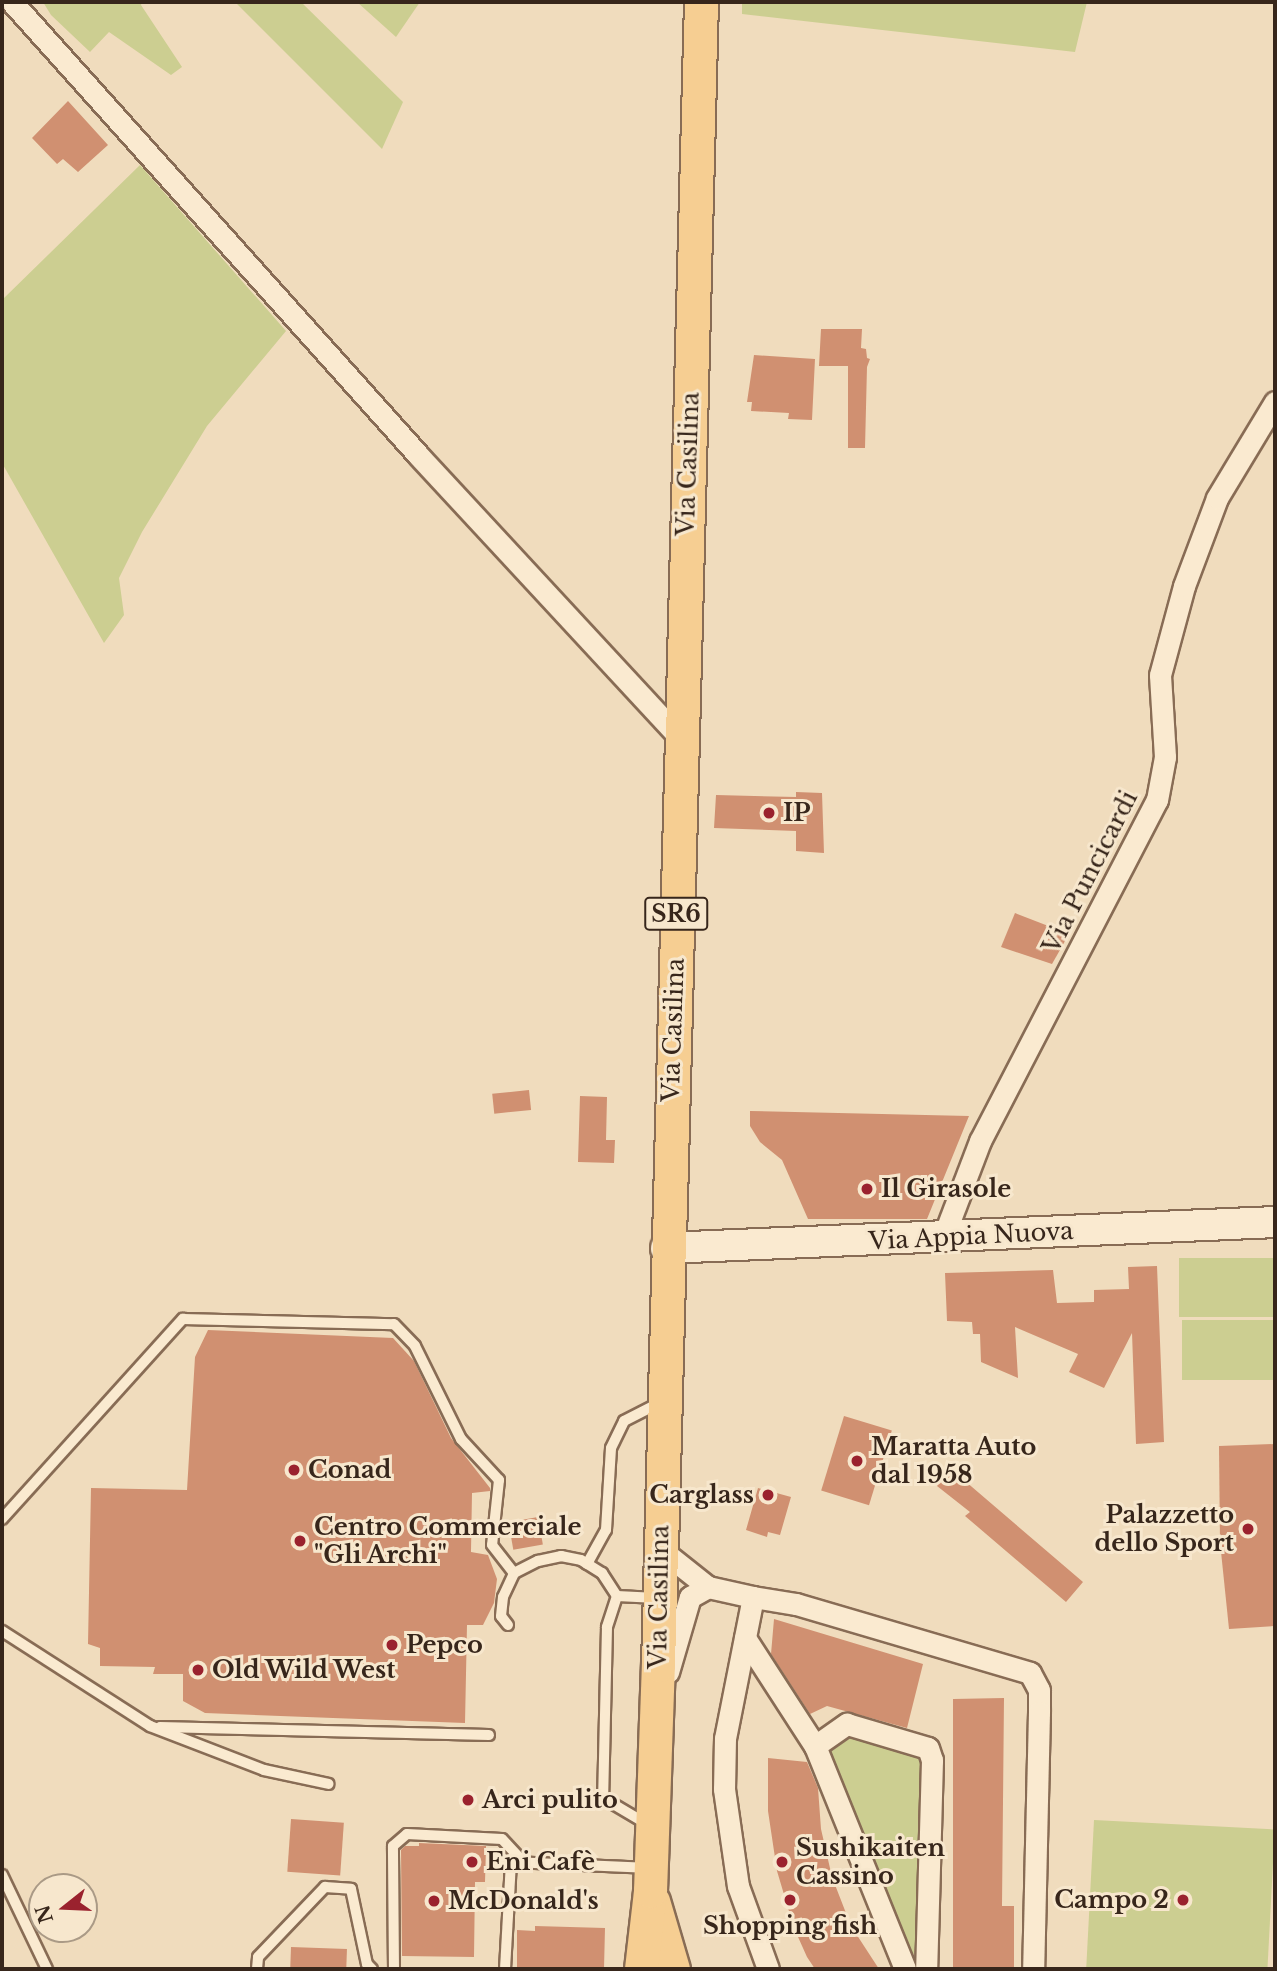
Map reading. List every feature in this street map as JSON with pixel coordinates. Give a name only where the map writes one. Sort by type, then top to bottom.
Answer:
[{"type":"main road","name":"Via Casilina","points":[[641,1969],[651,1880],[660,1598],[666,1248],[701,2]]},
{"type":"main road","name":"Via Casilina","points":[[651,1880],[673,1969]]},
{"type":"street","points":[[12,2],[419,456],[681,740]]},
{"type":"street","name":"Via Puncicardi","points":[[943,1238],[980,1141],[1157,800],[1165,758],[1160,675],[1184,586],[1217,498],[1275,402]]},
{"type":"street","name":"Via Appia Nuova","points":[[666,1248],[1275,1222]]},
{"type":"street","points":[[660,1549],[708,1587],[808,1607],[1030,1673],[1039,1690],[1033,1969]]},
{"type":"street","points":[[656,1720],[683,1614],[690,1597],[708,1587]]},
{"type":"street","points":[[753,1597],[725,1738],[724,1789],[738,1886],[768,1969]]},
{"type":"street","points":[[745,1638],[815,1746],[905,1969]]},
{"type":"street","points":[[815,1746],[847,1724],[928,1748],[932,1760],[926,1969]]},
{"type":"lane","points":[[2,1518],[183,1318],[394,1324],[415,1346],[461,1439],[499,1480],[492,1545],[513,1573]]},
{"type":"lane","points":[[587,1564],[606,1530],[611,1448],[624,1421],[664,1401]]},
{"type":"lane","points":[[508,1625],[501,1616],[513,1573],[538,1561],[561,1556],[587,1564],[602,1573],[617,1596]]},
{"type":"lane","points":[[617,1596],[660,1598]]},
{"type":"lane","points":[[617,1596],[607,1627],[603,1798],[652,1826]]},
{"type":"lane","points":[[2,1631],[150,1726],[264,1770],[329,1784]]},
{"type":"lane","points":[[150,1726],[489,1735]]},
{"type":"lane","points":[[394,1969],[393,1846],[407,1834],[502,1839],[524,1863]]},
{"type":"lane","points":[[505,1969],[511,1862],[651,1880]]},
{"type":"lane","points":[[2,1875],[47,1969]]},
{"type":"lane","points":[[257,1969],[258,1957],[325,1887],[351,1889],[367,1964],[372,1969]]},
{"type":"green space","points":[[43,2],[142,2],[141,5],[182,67],[171,75],[109,32],[90,52],[51,15]]},
{"type":"green space","points":[[235,2],[301,2],[403,102],[382,149]]},
{"type":"green space","points":[[357,2],[420,2],[396,37]]},
{"type":"green space","points":[[742,2],[1087,2],[1075,52],[742,14]]},
{"type":"green space","points":[[140,165],[286,331],[207,426],[142,532],[119,578],[124,615],[104,643],[2,463],[2,300]]},
{"type":"green space","points":[[1179,1258],[1275,1258],[1275,1317],[1179,1317]]},
{"type":"green space","points":[[1182,1320],[1275,1320],[1275,1380],[1182,1380]]},
{"type":"green space","points":[[852,1737],[919,1754],[924,1761],[922,1944],[915,1954],[905,1953],[828,1763],[831,1751]]},
{"type":"green space","name":"Campo 2","points":[[1094,1820],[1275,1829],[1267,1969],[1086,1969]]},
{"type":"building","points":[[68,101],[108,145],[78,172],[63,159],[57,164],[32,138]]},
{"type":"building","points":[[821,329],[862,329],[861,348],[866,349],[867,358],[870,359],[867,367],[865,448],[848,448],[848,366],[819,366]]},
{"type":"building","points":[[754,355],[815,359],[812,420],[788,419],[789,413],[751,411],[752,402],[747,402]]},
{"type":"building","name":"IP","points":[[796,792],[822,793],[824,853],[796,851],[796,831],[714,828],[716,795],[796,797]]},
{"type":"building","points":[[1015,913],[1069,934],[1052,964],[1001,947]]},
{"type":"building","points":[[529,1090],[531,1110],[494,1114],[492,1094]]},
{"type":"building","points":[[580,1096],[607,1097],[606,1140],[615,1140],[614,1163],[578,1162]]},
{"type":"building","name":"Il Girasole","points":[[750,1111],[969,1116],[927,1219],[808,1219],[782,1160],[760,1142],[750,1126]]},
{"type":"building","points":[[1157,1266],[1164,1442],[1136,1444],[1132,1333],[1104,1388],[1069,1372],[1078,1354],[1015,1327],[1018,1378],[981,1362],[980,1334],[973,1334],[972,1322],[947,1321],[945,1273],[1053,1270],[1057,1303],[1094,1302],[1094,1290],[1129,1289],[1128,1267]]},
{"type":"building","points":[[208,1330],[393,1338],[414,1361],[451,1438],[490,1488],[490,1491],[472,1493],[471,1552],[488,1555],[497,1579],[494,1603],[483,1625],[467,1625],[465,1723],[205,1713],[183,1701],[183,1674],[153,1674],[155,1667],[100,1666],[100,1648],[88,1644],[91,1488],[187,1490],[195,1357]]},
{"type":"building","name":"Maratta Auto dal 1958","points":[[844,1416],[892,1431],[869,1505],[821,1491]]},
{"type":"building","name":"Palazzetto dello Sport","points":[[1275,1444],[1275,1626],[1229,1629],[1220,1542],[1219,1446]]},
{"type":"building","points":[[951,1469],[1083,1582],[1066,1602],[965,1516],[970,1512],[937,1486]]},
{"type":"building","points":[[758,1488],[791,1497],[780,1535],[768,1532],[767,1537],[746,1530]]},
{"type":"building","points":[[538,1517],[543,1545],[513,1550],[508,1522]]},
{"type":"building","points":[[774,1619],[923,1664],[907,1728],[827,1706],[810,1714],[771,1654]]},
{"type":"building","points":[[1004,1698],[1002,1906],[1014,1906],[1014,1969],[953,1969],[953,1699]]},
{"type":"building","points":[[768,1758],[807,1762],[818,1788],[821,1829],[832,1877],[851,1926],[879,1969],[815,1969],[807,1957],[794,1928],[777,1871],[768,1811]]},
{"type":"building","points":[[291,1819],[344,1823],[340,1876],[287,1872]]},
{"type":"building","points":[[419,1843],[486,1846],[485,1882],[475,1882],[474,1957],[402,1956],[401,1850],[405,1846],[419,1846]]},
{"type":"building","points":[[535,1926],[605,1928],[604,1969],[517,1969],[517,1930],[535,1931]]},
{"type":"building","points":[[291,1947],[347,1949],[346,1969],[290,1969]]},
{"type":"place","name":"IP","points":[[769,813]]},
{"type":"place","name":"Il Girasole","points":[[867,1189]]},
{"type":"place","name":"Maratta Auto dal 1958","points":[[857,1461]]},
{"type":"place","name":"Conad","points":[[294,1470]]},
{"type":"place","name":"Carglass","points":[[768,1495]]},
{"type":"place","name":"Palazzetto dello Sport","points":[[1248,1529]]},
{"type":"place","name":"Centro Commerciale \"Gli Archi\"","points":[[300,1541]]},
{"type":"place","name":"Pepco","points":[[392,1645]]},
{"type":"place","name":"Old Wild West","points":[[198,1670]]},
{"type":"place","name":"Arci pulito","points":[[468,1800]]},
{"type":"place","name":"Eni Cafè","points":[[472,1862]]},
{"type":"place","name":"Sushikaiten Cassino","points":[[782,1862]]},
{"type":"place","name":"Shopping fish","points":[[790,1900]]},
{"type":"place","name":"Campo 2","points":[[1183,1900]]},
{"type":"place","name":"McDonald's","points":[[434,1901]]}]
